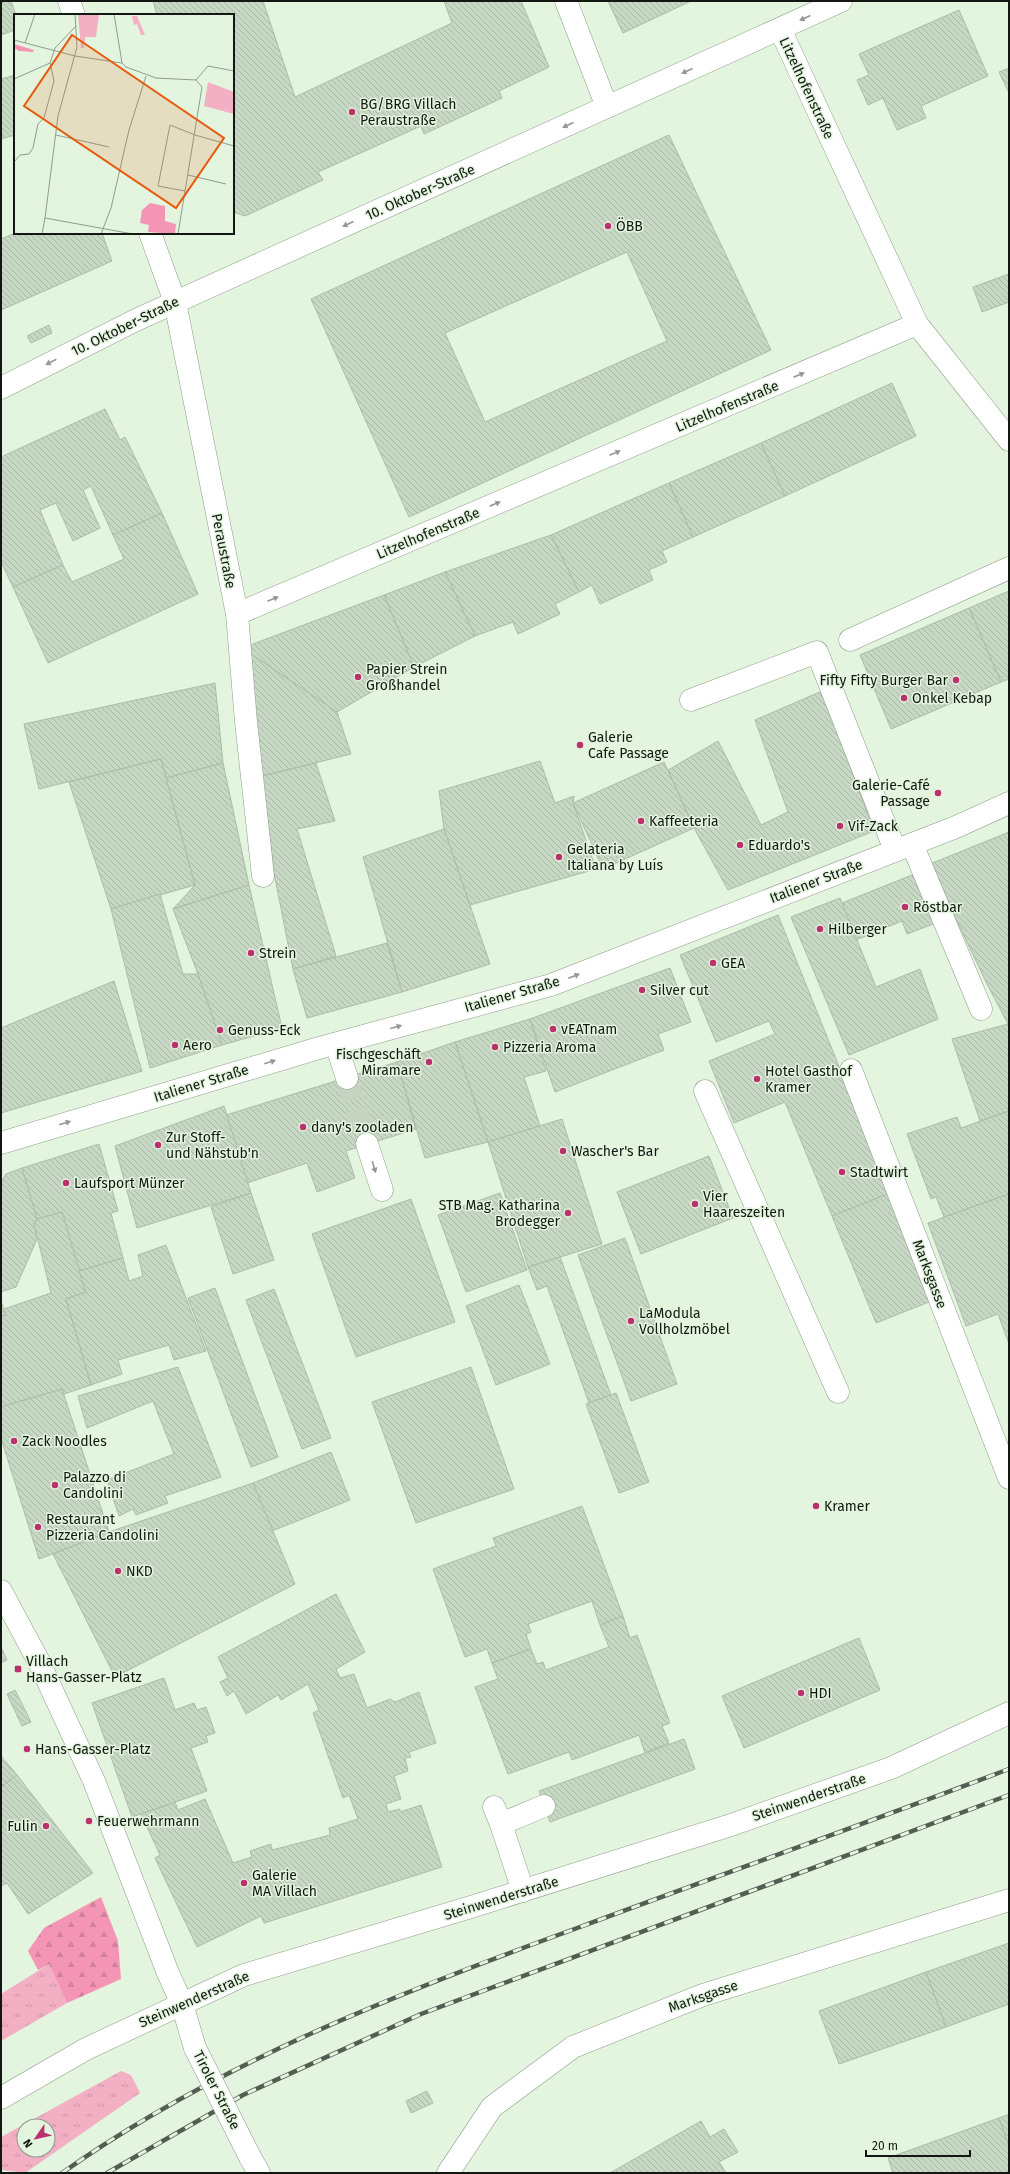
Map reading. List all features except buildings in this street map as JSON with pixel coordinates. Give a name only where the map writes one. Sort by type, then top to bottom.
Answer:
[{"type":"street","points":[[69,1],[74,14]]},
{"type":"street","points":[[566,1],[607,107]]},
{"type":"street","name":"10. Oktober-Straße","points":[[1,388],[175,302],[841,1]]},
{"type":"street","name":"Litzelhofenstraße","points":[[237,614],[917,324],[780,29]]},
{"type":"street","name":"Peraustraße","points":[[150,234],[175,302],[237,614],[246,722],[263,876]]},
{"type":"street","points":[[917,324],[1009,440]]},
{"type":"street","points":[[850,640],[1009,568]]},
{"type":"street","points":[[691,700],[816,652],[903,847],[981,1009]]},
{"type":"street","name":"Italiener Straße","points":[[1,1143],[336,1044],[550,985],[903,847],[1009,803]]},
{"type":"street","points":[[336,1044],[347,1078]]},
{"type":"street","name":"Marksgasse","points":[[851,1070],[1009,1478]]},
{"type":"street","points":[[705,1091],[838,1392]]},
{"type":"street","points":[[367,1144],[382,1190]]},
{"type":"street","points":[[1,1591],[39,1662],[94,1780],[168,1973],[182,2004]]},
{"type":"street","name":"Steinwenderstraße","points":[[1,2098],[86,2049],[244,1975],[523,1891],[731,1825],[891,1768],[1009,1713]]},
{"type":"street","points":[[523,1891],[498,1815],[544,1806]]},
{"type":"street","name":"Marksgasse","points":[[448,2173],[492,2107],[573,2046],[703,1995],[1009,1900]]},
{"type":"street","name":"Tiroler Straße","points":[[182,2004],[195,2048],[255,2165]]},
{"type":"green space","points":[[101,1897],[118,1941],[121,1979],[67,2003],[49,1964],[38,1970],[28,1951],[44,1928]]},
{"type":"green space","points":[[49,1964],[67,2003],[1,2041],[1,1994]]},
{"type":"green space","points":[[121,2071],[131,2075],[140,2093],[56,2151],[56,2118],[36,2118]]},
{"type":"green space","points":[[16,2129],[16,2158],[47,2158],[25,2173],[1,2170],[1,2137]]},
{"type":"tunnel","points":[[347,1078],[367,1144]]},
{"type":"railway","points":[[62,2173],[122,2133],[184,2097],[248,2064],[379,2004],[513,1952],[1009,1769]]},
{"type":"railway","points":[[107,2173],[243,2095],[421,2014],[1009,1795]]},
{"type":"place","name":"BG/BRG Villach Peraustraße","points":[[352,112]]},
{"type":"place","name":"ÖBB","points":[[608,226]]},
{"type":"place","name":"Papier Strein Großhandel","points":[[358,677]]},
{"type":"place","name":"Fifty Fifty Burger Bar","points":[[956,680]]},
{"type":"place","name":"Onkel Kebap","points":[[904,698]]},
{"type":"place","name":"Galerie Cafe Passage","points":[[580,745]]},
{"type":"place","name":"Galerie-Café Passage","points":[[938,793]]},
{"type":"place","name":"Kaffeeteria","points":[[641,821]]},
{"type":"place","name":"Vif-Zack","points":[[840,826]]},
{"type":"place","name":"Eduardo's","points":[[740,845]]},
{"type":"place","name":"Gelateria Italiana by Luís","points":[[559,857]]},
{"type":"place","name":"Röstbar","points":[[905,907]]},
{"type":"place","name":"Hilberger","points":[[820,929]]},
{"type":"place","name":"Strein","points":[[251,953]]},
{"type":"place","name":"GEA","points":[[713,963]]},
{"type":"place","name":"Silver cut","points":[[642,990]]},
{"type":"place","name":"vEATnam","points":[[553,1029]]},
{"type":"place","name":"Genuss-Eck","points":[[220,1030]]},
{"type":"place","name":"Aero","points":[[175,1045]]},
{"type":"place","name":"Pizzeria Aroma","points":[[495,1047]]},
{"type":"place","name":"Fischgeschäft Miramare","points":[[429,1062]]},
{"type":"place","name":"Hotel Gasthof Kramer","points":[[757,1079]]},
{"type":"place","name":"dany's zooladen","points":[[303,1127]]},
{"type":"place","name":"Zur Stoff- und Nähstub'n","points":[[158,1145]]},
{"type":"place","name":"Wascher's Bar","points":[[563,1151]]},
{"type":"place","name":"Stadtwirt","points":[[842,1172]]},
{"type":"place","name":"Laufsport Münzer","points":[[66,1183]]},
{"type":"place","name":"Vier Haareszeiten","points":[[695,1204]]},
{"type":"place","name":"STB Mag. Katharina Brodegger","points":[[568,1213]]},
{"type":"place","name":"LaModula Vollholzmöbel","points":[[631,1321]]},
{"type":"place","name":"Zack Noodles","points":[[14,1441]]},
{"type":"place","name":"Palazzo di Candolini","points":[[55,1485]]},
{"type":"place","name":"Kramer","points":[[816,1506]]},
{"type":"place","name":"Restaurant Pizzeria Candolini","points":[[38,1527]]},
{"type":"place","name":"NKD","points":[[118,1571]]},
{"type":"place","name":"Villach Hans-Gasser-Platz","points":[[18,1669]]},
{"type":"place","name":"HDI","points":[[801,1693]]},
{"type":"place","name":"Hans-Gasser-Platz","points":[[27,1749]]},
{"type":"place","name":"Feuerwehrmann","points":[[89,1821]]},
{"type":"place","name":"Fulin","points":[[46,1826]]},
{"type":"place","name":"Galerie MA Villach","points":[[244,1883]]}]
